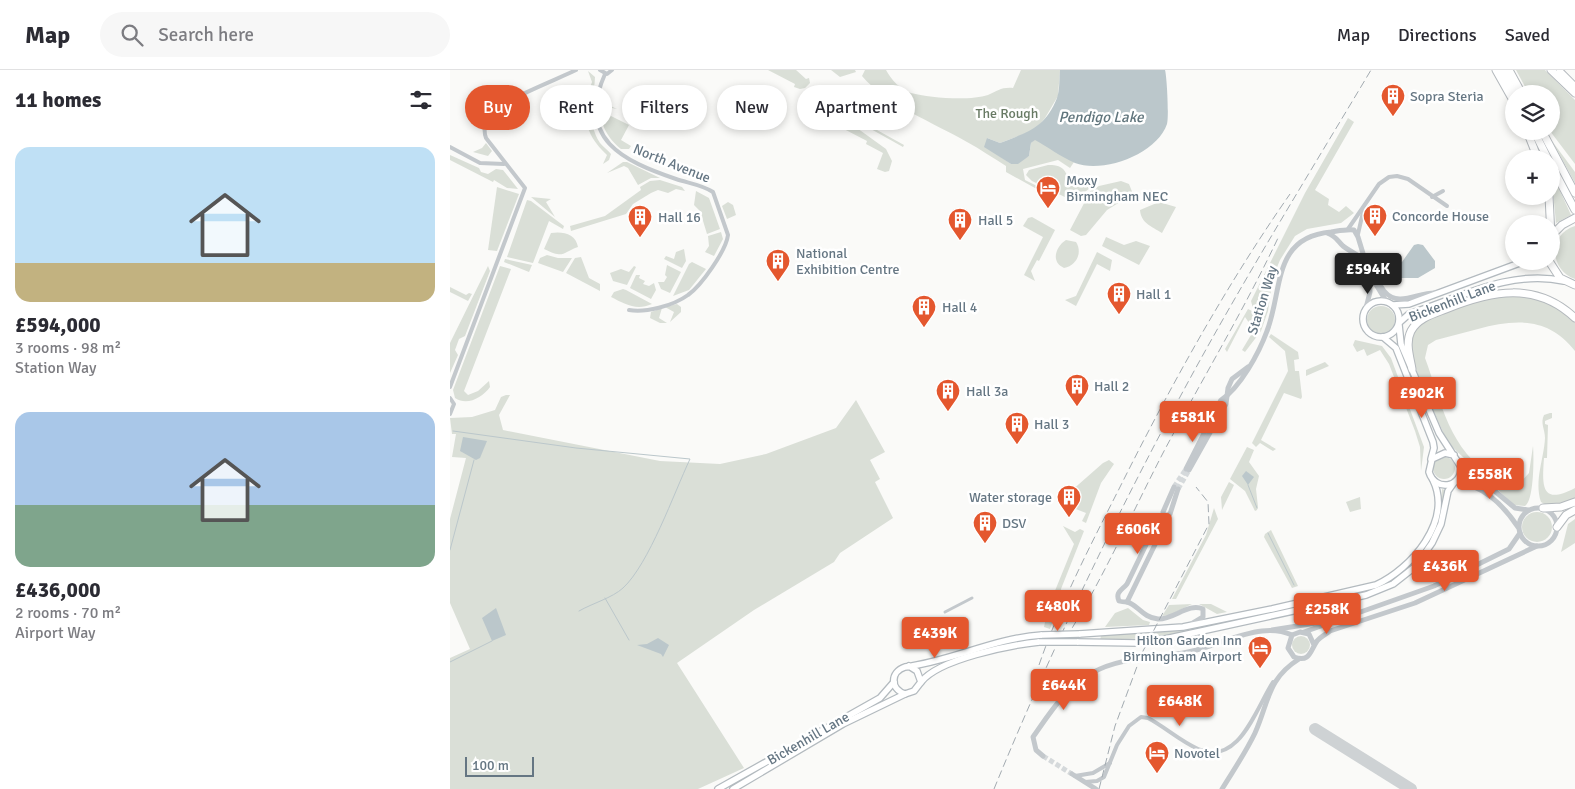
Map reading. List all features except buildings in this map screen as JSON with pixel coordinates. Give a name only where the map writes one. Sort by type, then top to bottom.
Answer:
[{"type":"highway","points":[[1496,70],[1505,86]]},
{"type":"highway","points":[[1502,70],[1510,85]]},
{"type":"highway","points":[[1509,70],[1517,85]]},
{"type":"highway","points":[[1551,70],[1574,91]]},
{"type":"highway","points":[[1558,70],[1574,91]]},
{"type":"highway","points":[[1547,140],[1575,193]]},
{"type":"highway","points":[[1560,182],[1575,210]]},
{"type":"highway","points":[[1560,226],[1574,218]]},
{"type":"highway","points":[[1554,270],[1564,281],[1575,285]]},
{"type":"highway","points":[[1412,369],[1408,343],[1416,325],[1426,317],[1481,296],[1510,292],[1535,294],[1559,305],[1575,318]]},
{"type":"highway","points":[[1543,508],[1553,508],[1575,502]]},
{"type":"highway","points":[[1557,526],[1566,515],[1575,510]]},
{"type":"main road","name":"Bickenhill Lane","points":[[1393,305],[1404,305],[1505,269]]},
{"type":"main road","name":"Bickenhill Lane","points":[[1454,455],[1439,433],[1412,369],[1402,344],[1399,323],[1409,314],[1503,282],[1537,277],[1564,281]]},
{"type":"main road","points":[[1386,301],[1393,305],[1398,312],[1399,323],[1393,332],[1384,337],[1373,336],[1366,330],[1362,318],[1366,308],[1378,302],[1386,301]]},
{"type":"main road","points":[[1384,337],[1396,348],[1433,442],[1434,448],[1430,463],[1429,472],[1436,488],[1437,506],[1428,537],[1416,556],[1390,578],[1361,590],[1183,626],[1091,634],[1042,635],[1002,640],[942,660],[898,670],[894,682],[897,690],[905,694],[914,691],[936,670],[952,663],[999,649],[1040,642],[1138,643],[1165,639],[1348,600],[1379,590],[1404,577],[1425,554],[1441,524],[1448,491],[1461,471],[1460,462],[1454,455],[1440,454],[1430,463]]},
{"type":"main road","points":[[1433,480],[1440,485],[1454,483]]},
{"type":"main road","points":[[909,666],[917,671],[920,684]]},
{"type":"main road","name":"Bickenhill Lane","points":[[718,789],[880,698],[894,682]]},
{"type":"main road","name":"Bickenhill Lane","points":[[733,789],[843,724],[905,694]]},
{"type":"street","points":[[450,386],[524,188],[504,164],[484,132],[491,114],[503,105],[576,70]]},
{"type":"street","points":[[600,70],[605,74],[612,70]]},
{"type":"street","name":"North Avenue","points":[[605,74],[598,95],[596,115],[606,141],[613,149],[644,166],[713,192],[728,235],[714,266],[690,294],[644,311],[628,310]]},
{"type":"street","points":[[450,147],[480,163],[504,164]]},
{"type":"street","points":[[1366,308],[1370,292],[1368,273],[1358,237],[1358,225],[1365,208],[1379,184],[1394,176],[1408,179],[1447,206]]},
{"type":"street","points":[[1432,197],[1443,191]]},
{"type":"street","points":[[1340,240],[1365,208]]},
{"type":"street","points":[[1346,230],[1354,230],[1358,237],[1355,246],[1349,248]]},
{"type":"street","name":"Station Way","points":[[1188,469],[1226,404],[1228,396],[1245,375],[1267,332],[1284,264],[1300,241],[1311,235],[1346,230]]},
{"type":"street","points":[[1324,232],[1340,240],[1344,246],[1364,261],[1373,270],[1384,290],[1395,299],[1429,292],[1439,293]]},
{"type":"street","points":[[1368,273],[1386,301]]},
{"type":"street","points":[[450,398],[454,404],[450,414]]},
{"type":"street","points":[[1085,782],[1097,781],[1104,776],[1109,770],[1110,763],[1129,726],[1135,720],[1145,717],[1197,749],[1207,752],[1219,752],[1237,743],[1274,680],[1288,665],[1310,655],[1319,638],[1330,630],[1415,603],[1537,546],[1547,544],[1553,538],[1557,526],[1553,515],[1543,508],[1515,508],[1460,462]]},
{"type":"street","points":[[1454,483],[1467,483],[1488,494],[1509,514],[1524,541],[1537,546]]},
{"type":"street","points":[[1127,602],[1166,522],[1163,512],[1176,488]]},
{"type":"street","points":[[1264,631],[1292,635],[1414,595],[1509,549],[1519,530],[1523,514],[1529,509]]},
{"type":"street","points":[[1165,516],[1159,518],[1123,589],[1118,591],[1117,597],[1122,603],[1127,602],[1148,617],[1158,619],[1169,618],[1194,607],[1203,609],[1204,614],[1201,620],[1183,626]]},
{"type":"street","points":[[1123,589],[1129,591],[1131,596]]},
{"type":"street","points":[[944,612],[972,598]]},
{"type":"street","points":[[1043,756],[1036,750],[1034,737],[1053,707],[1074,685],[1093,672],[1115,664],[1189,652],[1244,634],[1344,619]]},
{"type":"street","points":[[1304,632],[1313,639],[1314,646]]},
{"type":"street","points":[[1292,635],[1288,648],[1290,653],[1299,659]]},
{"type":"street","points":[[1222,789],[1250,744],[1274,680]]},
{"type":"street","points":[[1073,775],[1093,773],[1110,763]]},
{"type":"street","points":[[1073,775],[1096,789]]},
{"type":"green space","points":[[768,70],[796,70],[806,79],[809,78],[810,83],[808,85],[797,85],[797,88],[794,87],[795,84]]},
{"type":"green space","points":[[831,70],[855,70],[856,72],[840,77]]},
{"type":"green space","name":"The Rough","points":[[865,70],[886,70],[897,85],[871,85],[862,76]]},
{"type":"green space","name":"The Rough","points":[[1021,70],[1060,70],[1058,96],[1045,118],[1035,130],[1000,143],[987,138],[991,150],[1011,164],[1029,156],[1031,143],[1035,139],[1074,162],[1070,168],[1058,160],[1023,169],[1025,180],[1045,190],[1044,193],[1006,172],[1006,166],[915,114],[915,94],[960,98],[980,97],[1002,89],[1013,88]]},
{"type":"green space","points":[[1516,70],[1545,70],[1560,85],[1524,85]]},
{"type":"green space","points":[[588,71],[595,77],[594,85],[591,85]]},
{"type":"green space","points":[[1560,85],[1575,100],[1575,164],[1557,140],[1560,140]]},
{"type":"green space","points":[[612,116],[622,122],[622,130],[626,130],[621,140],[631,146],[629,149],[621,149],[605,130],[612,130]]},
{"type":"green space","points":[[1348,118],[1354,122],[1315,190],[1329,199],[1328,205],[1339,212],[1346,206],[1354,213],[1341,223],[1307,229],[1295,236],[1280,260],[1273,277],[1268,311],[1261,331],[1245,352],[1242,350],[1254,330],[1245,317],[1227,352],[1225,349],[1248,309],[1254,312],[1251,301],[1305,193]]},
{"type":"green space","points":[[589,130],[594,130],[600,143],[611,154],[609,160],[603,164],[607,155]]},
{"type":"green space","points":[[846,130],[860,130],[886,149],[892,161],[889,171],[885,172],[877,169],[883,153],[866,144],[867,141]]},
{"type":"green space","points":[[873,130],[877,130],[904,145],[903,147]]},
{"type":"green space","points":[[486,143],[492,151],[488,156],[473,152],[482,148]]},
{"type":"green space","points":[[1560,152],[1575,172],[1575,183],[1560,156]]},
{"type":"green space","points":[[450,155],[488,174],[496,169],[503,170],[518,189],[507,188],[494,180],[493,182],[450,160]]},
{"type":"green space","points":[[623,162],[627,162],[660,178],[651,178],[638,185],[628,168],[624,166],[607,173]]},
{"type":"green space","points":[[1048,165],[1061,167],[1068,178],[1074,182],[1083,180],[1094,185],[1073,201],[1032,181],[1026,175],[1029,170]]},
{"type":"green space","points":[[660,180],[682,187],[685,191],[676,189],[668,193],[658,190],[633,204],[626,214],[571,231],[570,226],[605,216],[641,190],[640,187],[650,181]]},
{"type":"green space","points":[[1121,181],[1129,184],[1133,194],[1107,210],[1086,235],[1081,236],[1070,230],[1091,190],[1099,186]]},
{"type":"green space","points":[[497,187],[519,194],[497,251],[488,250]]},
{"type":"green space","points":[[696,191],[709,198],[720,229],[707,234],[700,211],[694,205]]},
{"type":"green space","points":[[1560,191],[1571,215],[1560,221],[1560,215],[1555,215],[1554,205],[1560,205]]},
{"type":"green space","points":[[531,197],[551,199],[546,202],[555,217]]},
{"type":"green space","points":[[527,200],[564,226],[563,229],[549,221],[533,263],[507,257]]},
{"type":"green space","points":[[728,202],[733,205],[736,215],[727,219],[722,206]]},
{"type":"green space","points":[[1159,202],[1176,207],[1162,233],[1144,221],[1140,210]]},
{"type":"green space","points":[[1032,217],[1055,230],[1039,261],[1037,260],[1031,271],[1035,281],[1024,275],[1043,237],[1023,226],[1028,218]]},
{"type":"green space","points":[[1575,226],[1575,279],[1560,268],[1560,236],[1566,230]]},
{"type":"green space","points":[[721,232],[723,239],[714,256],[705,252],[709,246],[708,236]]},
{"type":"green space","points":[[551,233],[572,236],[578,247],[562,254],[556,254],[544,249]]},
{"type":"green space","points":[[1106,237],[1124,245],[1136,241],[1150,246],[1139,265],[1102,246]]},
{"type":"green space","points":[[1066,240],[1076,242],[1079,250],[1075,262],[1064,268],[1057,262],[1056,254],[1062,243]]},
{"type":"green space","points":[[684,249],[686,261],[682,268],[664,259],[666,256],[674,259],[676,252]]},
{"type":"green space","points":[[1097,252],[1112,260],[1110,271],[1097,264],[1076,306],[1065,300],[1076,296]]},
{"type":"green space","points":[[547,255],[558,258],[572,258],[563,272],[538,263],[540,258]]},
{"type":"green space","points":[[581,257],[589,278],[600,284],[600,291],[566,273],[575,258]]},
{"type":"green space","points":[[505,259],[532,265],[529,272],[504,262]]},
{"type":"green space","points":[[692,262],[706,269],[689,290],[673,296],[689,264]]},
{"type":"green space","points":[[667,265],[681,272],[670,293],[661,289],[658,282],[664,282],[667,277],[665,275]]},
{"type":"green space","points":[[488,266],[490,271],[465,336],[459,339],[455,350],[458,355],[450,373],[450,343]]},
{"type":"green space","points":[[500,266],[511,269],[464,391],[468,395],[478,391],[489,381],[490,387],[474,400],[460,400],[455,398],[453,390]]},
{"type":"green space","points":[[634,266],[636,267],[627,285],[613,281],[610,273],[621,269],[629,272]]},
{"type":"green space","points":[[636,275],[640,275],[639,278],[645,281],[643,284],[649,286],[654,283],[656,290],[651,299],[630,288]]},
{"type":"green space","points":[[450,287],[466,295],[472,294],[468,301],[450,292]]},
{"type":"green space","points":[[623,289],[652,304],[636,307],[611,297],[614,292]]},
{"type":"green space","points":[[1511,293],[1545,302],[1560,310],[1575,322],[1575,351],[1560,336],[1544,327],[1528,323],[1510,323],[1436,340],[1428,345],[1425,358],[1449,425],[1457,440],[1479,466],[1503,482],[1512,485],[1519,484],[1529,473],[1533,446],[1532,488],[1525,506],[1514,505],[1448,443],[1419,379],[1410,347],[1412,335],[1419,324],[1464,304]]},
{"type":"green space","points":[[677,304],[681,307],[681,312],[670,322],[674,312],[665,307]]},
{"type":"green space","points":[[1381,306],[1391,310],[1395,320],[1391,330],[1381,334],[1371,330],[1367,320],[1371,310]]},
{"type":"green space","points":[[662,308],[659,318],[667,323],[660,323],[650,318],[651,312]]},
{"type":"green space","points":[[1271,334],[1298,352],[1299,359],[1294,360],[1295,371],[1299,371],[1302,397],[1301,399],[1284,393],[1261,440],[1276,449],[1273,451],[1260,443],[1256,447],[1252,443],[1288,371],[1285,351],[1269,337]]},
{"type":"green space","points":[[1355,340],[1382,346],[1391,358],[1424,447],[1421,471],[1420,447],[1389,364],[1380,350],[1367,356],[1364,349],[1357,352],[1353,345]]},
{"type":"green space","points":[[1325,362],[1329,366],[1306,376],[1306,370]]},
{"type":"green space","points":[[510,395],[499,415],[503,430],[660,461],[720,464],[766,454],[836,428],[856,400],[885,452],[870,460],[880,479],[875,482],[893,518],[840,553],[834,562],[754,610],[677,663],[744,768],[698,789],[450,789],[450,658],[470,649],[450,603],[450,519],[466,458],[452,457],[456,434],[452,434],[450,418],[472,417],[495,410],[501,397]]},
{"type":"green space","points":[[1552,413],[1552,418],[1545,421],[1545,424],[1548,425],[1547,458],[1544,458],[1544,485],[1550,494],[1556,495],[1575,488],[1575,499],[1548,506],[1541,502],[1539,486],[1545,438],[1543,418],[1544,415]]},
{"type":"green space","points":[[1247,447],[1254,450],[1249,462],[1259,476],[1256,489],[1258,507],[1255,511],[1245,491],[1230,479]]},
{"type":"green space","points":[[1444,457],[1452,460],[1455,468],[1452,476],[1444,479],[1436,476],[1433,468],[1436,460]]},
{"type":"green space","points":[[1109,460],[1114,464],[1101,483],[1086,523],[1082,521],[1086,513],[1063,504],[1062,499],[1103,463]]},
{"type":"green space","points":[[1229,482],[1234,485],[1222,510],[1221,497]]},
{"type":"green space","points":[[1442,489],[1445,490],[1441,507],[1437,522],[1432,532],[1439,514]]},
{"type":"green space","points":[[1360,497],[1361,509],[1350,512],[1346,502]]},
{"type":"green space","points":[[1214,508],[1218,519],[1176,599],[1172,599],[1206,535]]},
{"type":"green space","points":[[1537,512],[1543,513],[1551,521],[1551,533],[1543,541],[1537,542],[1531,541],[1523,533],[1522,527],[1523,521],[1531,513]]},
{"type":"green space","points":[[1575,519],[1575,543],[1561,552],[1568,524]]},
{"type":"green space","points":[[1063,526],[1075,532],[1080,529],[1084,531],[1061,589],[1062,595],[1050,629],[1044,627],[1048,608],[1074,544]]},
{"type":"green space","points":[[1271,530],[1298,586],[1292,588],[1264,537]]},
{"type":"green space","points":[[1428,542],[1425,548],[1417,560],[1406,570],[1377,588],[1358,592],[1377,586],[1399,574],[1409,566]]},
{"type":"green space","points":[[1320,601],[1156,638],[1100,640],[1101,636],[1204,624]]},
{"type":"green space","points":[[1192,604],[1170,615],[1162,616],[1169,605]]},
{"type":"green space","points":[[1199,604],[1211,604],[1227,612],[1217,614]]},
{"type":"green space","points":[[1128,608],[1143,620],[1150,622],[1149,625],[1105,627],[1115,613]]},
{"type":"green space","points":[[1297,636],[1305,636],[1310,641],[1308,652],[1297,654],[1292,649],[1292,641]]},
{"type":"water","name":"Pendigo Lake","points":[[1060,70],[1165,70],[1168,120],[1161,135],[1141,152],[1128,159],[1100,166],[1087,166],[1075,163],[1035,140],[1031,143],[1029,156],[1018,164],[1011,164],[984,147],[987,138],[1000,143],[1027,132],[1041,123],[1057,98]]},
{"type":"water","points":[[1414,245],[1423,245],[1435,261],[1435,268],[1418,278],[1399,278],[1390,268],[1390,260],[1397,263],[1402,262]]},
{"type":"water","points":[[463,437],[487,441],[480,458],[476,460],[460,451]]},
{"type":"water","points":[[1246,471],[1254,477],[1248,485],[1242,476]]},
{"type":"water","points":[[496,608],[506,635],[492,641],[482,618]]},
{"type":"water","points":[[658,638],[669,645],[663,657],[661,654],[637,645],[647,644]]},
{"type":"waterway","points":[[453,431],[576,448],[690,459],[651,546],[633,577],[619,592],[579,611]]},
{"type":"waterway","points":[[450,550],[474,460]]},
{"type":"waterway","points":[[1248,485],[1257,508]]},
{"type":"waterway","points":[[1268,533],[1294,585]]},
{"type":"waterway","points":[[605,598],[629,640]]},
{"type":"waterway","points":[[450,662],[492,641]]},
{"type":"taxiway","points":[[1315,729],[1411,789]]},
{"type":"tunnel","points":[[1174,487],[1186,469]]},
{"type":"tunnel","points":[[1178,489],[1189,470]]},
{"type":"tunnel","points":[[1043,756],[1072,774]]},
{"type":"railway","points":[[994,789],[1061,634],[1161,433],[1232,304],[1371,70]]},
{"type":"railway","points":[[1039,665],[1056,620],[1076,576],[1158,413],[1221,301],[1290,194]]},
{"type":"railway","points":[[1066,638],[1105,570],[1163,453],[1265,266],[1278,238]]},
{"type":"railway","points":[[1099,789],[1115,726],[1142,653],[1209,524],[1208,502],[1196,487]]},
{"type":"place","name":"Sopra Steria","points":[[1393,117]]},
{"type":"place","name":"Moxy Birmingham NEC","points":[[1048,209]]},
{"type":"place","name":"Concorde House","points":[[1375,237]]},
{"type":"place","name":"Hall 16","points":[[640,238]]},
{"type":"place","name":"Hall 5","points":[[960,241]]},
{"type":"place","name":"National Exhibition Centre","points":[[778,282]]},
{"type":"place","name":"Hall 1","points":[[1119,315]]},
{"type":"place","name":"Hall 4","points":[[924,328]]},
{"type":"place","name":"Hall 2","points":[[1077,407]]},
{"type":"place","name":"Hall 3a","points":[[948,412]]},
{"type":"place","name":"Hall 3","points":[[1017,445]]},
{"type":"place","name":"Water storage","points":[[1069,518]]},
{"type":"place","name":"DSV","points":[[985,544]]},
{"type":"place","name":"Hilton Garden Inn Birmingham Airport","points":[[1260,669]]},
{"type":"place","name":"Novotel","points":[[1157,774]]}]
